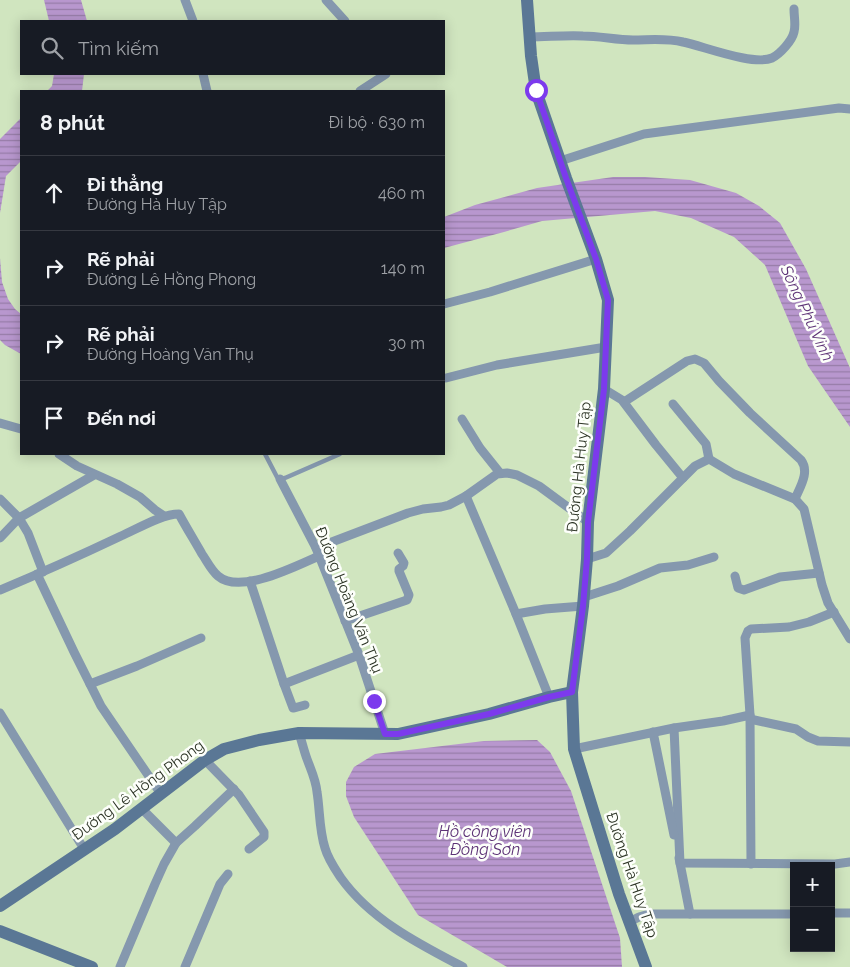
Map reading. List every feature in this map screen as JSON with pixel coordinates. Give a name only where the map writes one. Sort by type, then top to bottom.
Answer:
[{"type":"main road","name":"Đường Hà Huy Tập","points":[[527,0],[536,90],[596,259],[608,300],[604,389],[588,522],[584,602],[572,692],[574,750],[619,894],[646,967]]},
{"type":"main road","name":"Đường Lê Hồng Phong","points":[[0,906],[115,829],[205,760],[224,749],[260,740],[299,734],[398,734],[489,714],[572,692]]},
{"type":"main road","points":[[0,931],[78,965],[92,967]]},
{"type":"street","points":[[185,0],[193,20]]},
{"type":"street","points":[[326,0],[344,20]]},
{"type":"street","points":[[530,37],[583,36],[631,40],[668,39],[724,54],[766,60],[780,53],[792,36],[794,9]]},
{"type":"street","points":[[203,75],[207,90]]},
{"type":"street","points":[[362,90],[384,75]]},
{"type":"street","points":[[560,161],[644,134],[839,108],[850,109]]},
{"type":"street","points":[[445,304],[490,292],[596,259]]},
{"type":"street","points":[[446,378],[497,365],[606,347]]},
{"type":"street","points":[[624,402],[687,361],[694,360],[704,363],[750,413],[805,465],[805,476],[795,499]]},
{"type":"street","points":[[604,389],[624,402],[683,478]]},
{"type":"street","points":[[673,404],[706,444],[709,459],[734,474],[795,499],[804,509],[828,603],[850,639]]},
{"type":"street","points":[[462,419],[480,448],[500,472]]},
{"type":"street","points":[[0,423],[20,426]]},
{"type":"street","points":[[61,455],[77,466],[117,484],[140,497],[164,516]]},
{"type":"street","points":[[587,559],[606,552],[630,531],[695,466],[709,459]]},
{"type":"street","points":[[0,590],[164,516],[179,514],[211,568],[218,576],[229,583],[272,576],[318,552],[408,513],[450,504],[466,496],[500,472],[507,472],[531,481],[588,522]]},
{"type":"street","points":[[0,538],[19,518],[94,475]]},
{"type":"street","name":"Đường Hoàng Văn Thụ","points":[[280,479],[318,552],[359,655],[385,734]]},
{"type":"street","points":[[466,496],[549,697]]},
{"type":"street","points":[[0,499],[19,518],[28,533],[40,573],[101,706],[161,794]]},
{"type":"street","points":[[346,621],[407,600],[409,595],[399,571],[404,563],[398,553]]},
{"type":"street","points":[[516,614],[584,602],[660,568],[688,565],[714,557]]},
{"type":"street","points":[[735,576],[738,588],[744,590],[780,578],[819,573]]},
{"type":"street","points":[[250,581],[293,708],[305,705]]},
{"type":"street","points":[[751,864],[750,717],[746,638],[748,631],[759,628],[789,627],[809,622],[834,612]]},
{"type":"street","points":[[90,684],[201,638]]},
{"type":"street","points":[[284,684],[359,655]]},
{"type":"street","points":[[0,713],[84,849]]},
{"type":"street","points":[[574,750],[674,728],[750,717],[796,730],[818,741],[850,742]]},
{"type":"street","points":[[674,728],[680,863]]},
{"type":"street","points":[[653,732],[690,914]]},
{"type":"street","points":[[299,734],[314,777],[320,826],[325,848],[335,870],[359,900],[386,922],[424,946],[463,967]]},
{"type":"street","points":[[205,760],[234,789],[247,805],[264,832],[265,836],[249,849]]},
{"type":"street","points":[[120,967],[158,878],[176,842],[234,789]]},
{"type":"street","points":[[142,809],[176,842]]},
{"type":"street","points":[[680,863],[835,864],[850,862]]},
{"type":"street","points":[[186,967],[220,884],[228,874]]},
{"type":"street","points":[[835,914],[850,913]]},
{"type":"street","points":[[629,922],[650,914],[790,914]]},
{"type":"lane","points":[[266,455],[277,477],[280,479],[338,455]]},
{"type":"water","points":[[44,0],[81,0],[87,20],[49,20]]},
{"type":"water","points":[[54,75],[84,75],[82,90],[48,90],[52,86]]},
{"type":"water","points":[[20,119],[20,162],[6,176],[0,213],[0,139]]},
{"type":"water","name":"Sông Phú Vinh","points":[[613,177],[690,180],[736,193],[759,206],[780,223],[806,269],[850,368],[850,427],[808,366],[765,265],[734,237],[691,218],[655,211],[542,221],[445,248],[445,217],[475,205],[537,188]]},
{"type":"water","points":[[0,258],[2,282],[8,299],[20,313],[20,353],[0,340]]},
{"type":"water","name":"Hồ công viên Đồng Sơn","points":[[537,740],[550,752],[571,791],[620,938],[622,967],[507,967],[418,915],[354,817],[346,796],[346,782],[354,767],[375,754],[484,741]]},
{"type":"route","points":[[374,701],[385,734],[398,734],[489,714],[572,692],[583,606],[588,522],[604,389],[608,300],[596,259],[536,90]]}]
